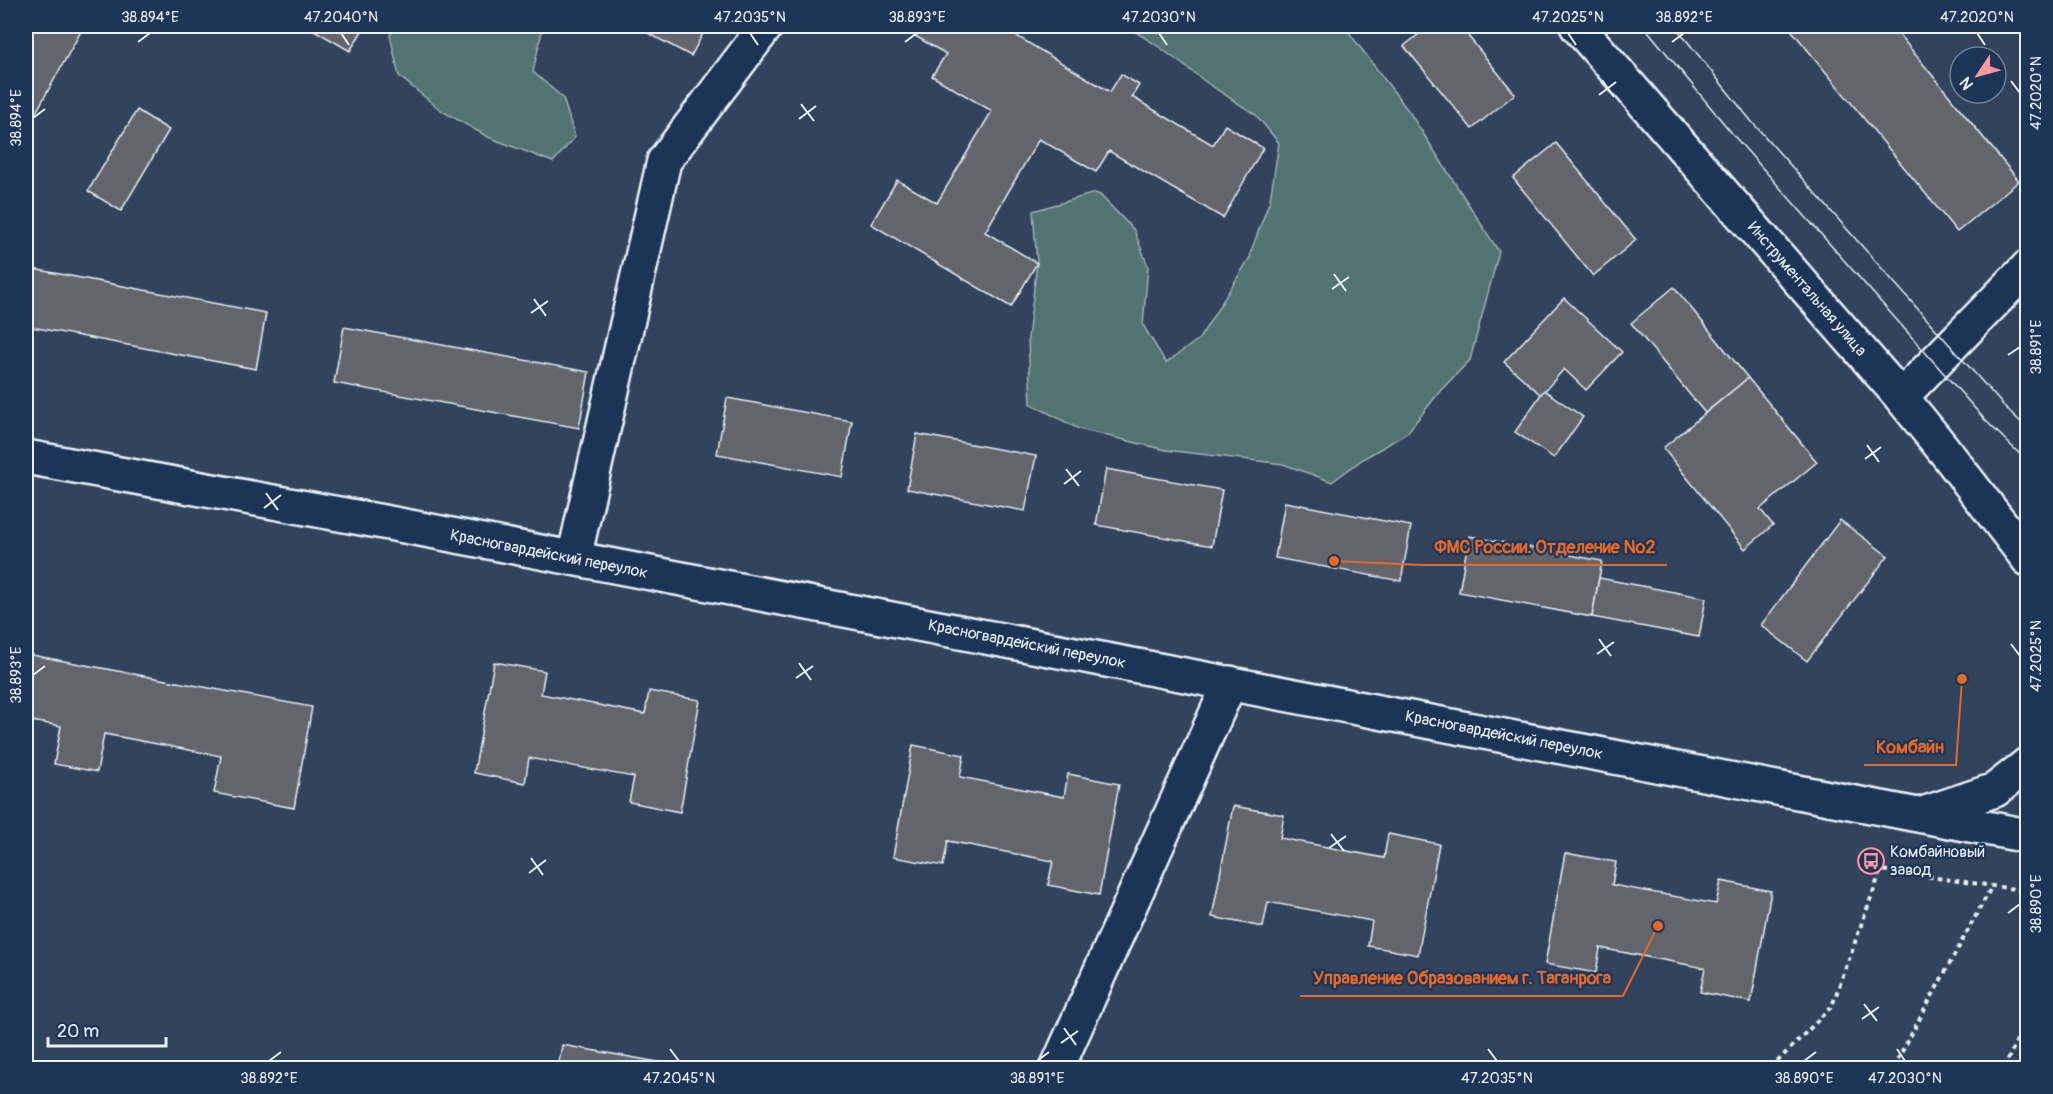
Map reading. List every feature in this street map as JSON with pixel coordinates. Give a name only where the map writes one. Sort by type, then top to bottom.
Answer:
[{"type":"main road","points":[[573,558],[664,161],[766,26]]},
{"type":"main road","name":"Инструментальная улица","points":[[1577,26],[1901,397],[2028,559]]},
{"type":"main road","points":[[1901,397],[2028,267]]},
{"type":"main road","name":"Красногвардейский переулок","points":[[26,457],[573,558],[2028,836]]},
{"type":"main road","points":[[1057,1068],[1230,683]]},
{"type":"main road","points":[[1918,816],[1995,790],[2028,764]]},
{"type":"path","points":[[1771,1068],[1832,1006],[1881,870],[2028,891]]},
{"type":"path","points":[[1893,1068],[1992,886]]},
{"type":"path","points":[[2004,1068],[2028,1016]]},
{"type":"green space","points":[[396,26],[543,26],[533,72],[563,98],[575,137],[553,162],[488,137],[442,111],[399,76],[390,35]]},
{"type":"green space","points":[[1126,26],[1344,26],[1410,113],[1499,252],[1470,360],[1441,390],[1407,433],[1363,459],[1332,482],[1283,464],[1166,450],[1079,429],[1031,404],[1028,338],[1037,263],[1033,211],[1095,193],[1100,195],[1134,230],[1148,266],[1143,325],[1166,363],[1199,339],[1251,256],[1270,200],[1279,143],[1256,115]]},
{"type":"building","points":[[26,26],[84,26],[26,130]]},
{"type":"building","points":[[307,26],[365,26],[350,51]]},
{"type":"building","points":[[644,26],[707,26],[691,56],[642,30]]},
{"type":"building","points":[[898,26],[1000,26],[1110,92],[1121,74],[1139,85],[1132,97],[1213,145],[1225,125],[1263,148],[1223,218],[1109,151],[1096,172],[1039,139],[985,232],[1037,263],[1011,307],[871,224],[897,180],[937,203],[992,111],[932,76],[946,54]]},
{"type":"building","points":[[1429,26],[1460,26],[1515,94],[1472,129],[1404,46]]},
{"type":"building","points":[[1788,26],[1892,26],[1948,94],[1948,105],[1957,105],[2019,181],[1957,232]]},
{"type":"building","points":[[137,110],[169,130],[121,211],[88,191]]},
{"type":"building","points":[[1556,143],[1636,240],[1593,276],[1513,178]]},
{"type":"building","points":[[28,268],[266,313],[256,369],[26,326]]},
{"type":"building","points":[[2028,284],[2028,313],[2014,295]]},
{"type":"building","points":[[1674,287],[1748,378],[1705,413],[1631,323]]},
{"type":"building","points":[[1564,298],[1622,352],[1586,390],[1564,369],[1541,395],[1504,362]]},
{"type":"building","points":[[344,327],[589,372],[579,428],[334,383]]},
{"type":"building","points":[[1748,378],[1817,462],[1760,509],[1773,525],[1745,549],[1663,448]]},
{"type":"building","points":[[1544,390],[1583,417],[1554,458],[1515,432]]},
{"type":"building","points":[[727,398],[852,421],[842,477],[717,454]]},
{"type":"building","points":[[917,434],[1036,456],[1025,511],[907,489]]},
{"type":"building","points":[[1106,469],[1222,490],[1212,546],[1096,525]]},
{"type":"building","points":[[1285,502],[1411,526],[1401,581],[1275,558]]},
{"type":"building","points":[[1840,520],[1888,556],[1807,661],[1761,625]]},
{"type":"building","points":[[1469,536],[1602,561],[1592,617],[1459,592]]},
{"type":"building","points":[[1599,578],[1706,598],[1699,637],[1592,617]]},
{"type":"building","points":[[26,654],[312,707],[294,808],[214,793],[221,756],[104,734],[97,772],[54,764],[61,726],[26,720]]},
{"type":"building","points":[[494,662],[545,671],[541,694],[645,714],[649,691],[700,700],[680,812],[629,802],[634,777],[529,758],[525,783],[474,773]]},
{"type":"building","points":[[913,745],[964,755],[960,777],[1064,797],[1068,774],[1119,784],[1099,895],[1048,885],[1053,861],[948,841],[943,866],[893,857]]},
{"type":"building","points":[[1233,806],[1284,815],[1280,838],[1384,858],[1388,834],[1439,844],[1418,955],[1368,946],[1372,921],[1268,902],[1263,927],[1212,917]]},
{"type":"building","points":[[1565,853],[1616,862],[1612,885],[1716,904],[1721,881],[1771,891],[1751,1002],[1700,992],[1705,968],[1600,948],[1596,973],[1545,964]]},
{"type":"building","points":[[562,1045],[692,1068],[558,1068]]},
{"type":"tram line","points":[[1644,26],[1735,137],[1986,421],[2028,462]]},
{"type":"tram line","points":[[1675,26],[1752,122],[2003,405],[2028,429]]},
{"type":"place","name":"ФМС России. Отделение №2","points":[[1334,561]]},
{"type":"place","name":"Комбайн","points":[[1962,679]]},
{"type":"place","name":"Комбайновый завод","points":[[1871,861]]},
{"type":"place","name":"Управление Образованием г. Таганрога","points":[[1658,926]]}]
